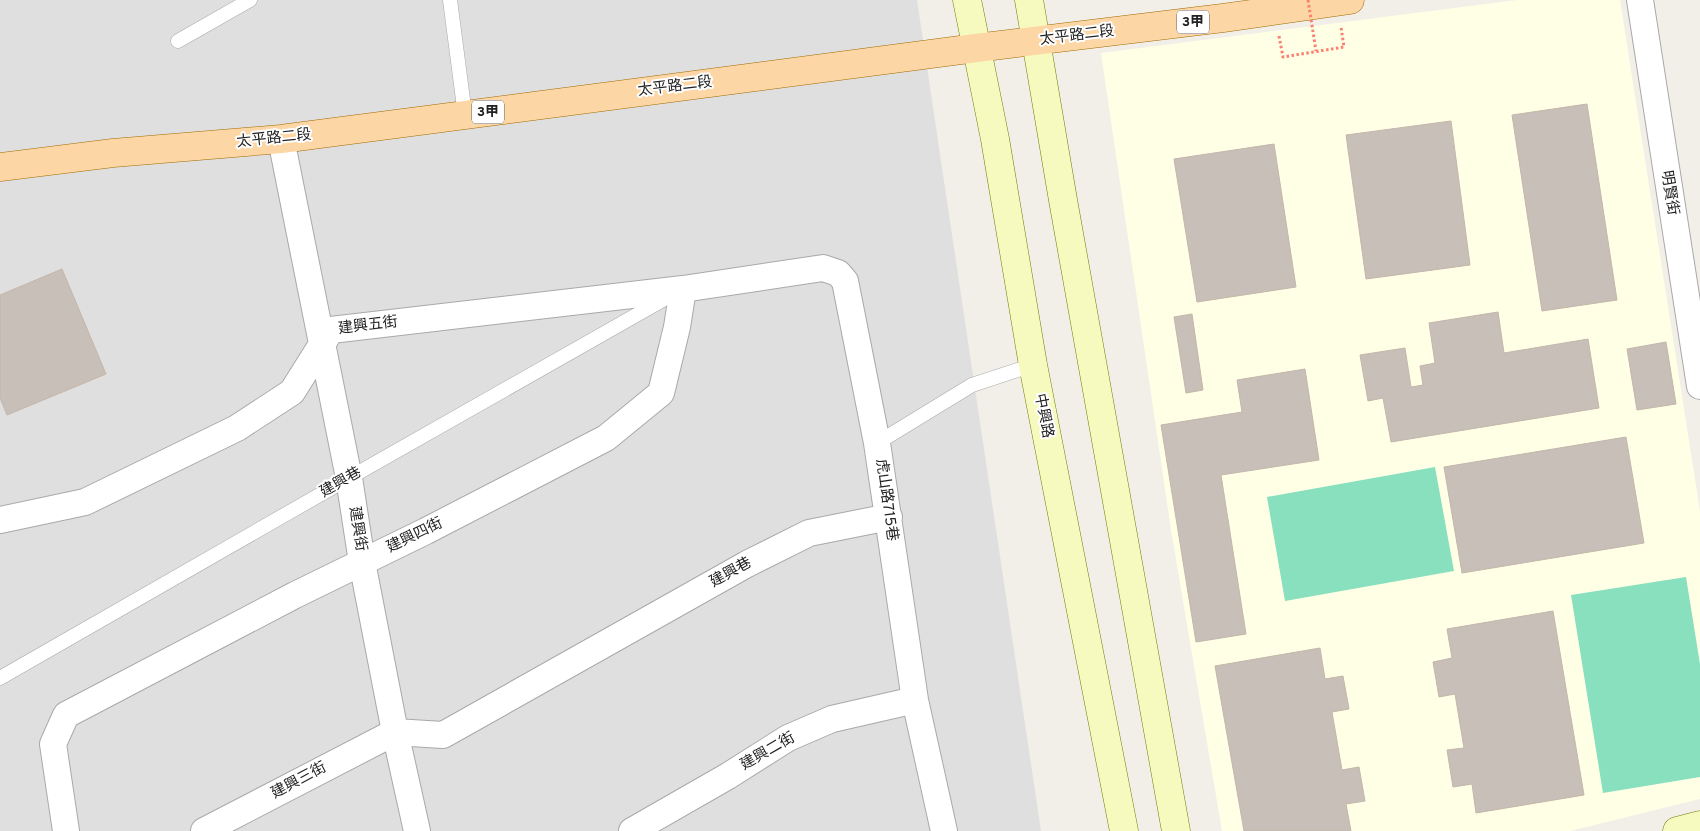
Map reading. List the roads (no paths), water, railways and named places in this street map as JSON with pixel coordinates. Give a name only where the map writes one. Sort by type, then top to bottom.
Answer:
[{"type":"main road","name":"太平路二段","points":[[0,167],[113,153],[281,139],[1037,41],[1222,9],[1350,0]]},
{"type":"street","name":"中興路","points":[[967,0],[994,139],[1033,365],[1124,831]]},
{"type":"street","points":[[1029,0],[1176,831]]},
{"type":"street","name":"明賢街","points":[[1640,0],[1691,273],[1700,386]]},
{"type":"street","name":"建興街","points":[[281,139],[349,478],[362,562],[394,732],[417,831]]},
{"type":"street","name":"虎山路715巷","points":[[737,280],[823,268],[838,273],[845,280],[877,442],[914,700],[944,831]]},
{"type":"street","name":"建興五街","points":[[0,520],[84,502],[237,428],[292,392],[331,330],[683,289],[737,280]]},
{"type":"street","name":"建興四街","points":[[66,831],[53,744],[66,715],[295,595],[435,527],[606,438],[661,393],[677,327],[683,289]]},
{"type":"street","name":"建興巷","points":[[394,732],[443,735],[747,564],[809,533],[888,517]]},
{"type":"street","name":"建興二街","points":[[632,831],[728,776],[788,738],[832,719],[914,700]]},
{"type":"street","name":"建興三街","points":[[204,831],[394,732]]},
{"type":"street","points":[[1677,831],[1700,825]]},
{"type":"lane","points":[[178,41],[250,0]]},
{"type":"lane","points":[[450,0],[465,115]]},
{"type":"lane","name":"建興巷","points":[[0,678],[683,289]]},
{"type":"lane","points":[[877,442],[972,385],[1033,365]]}]
